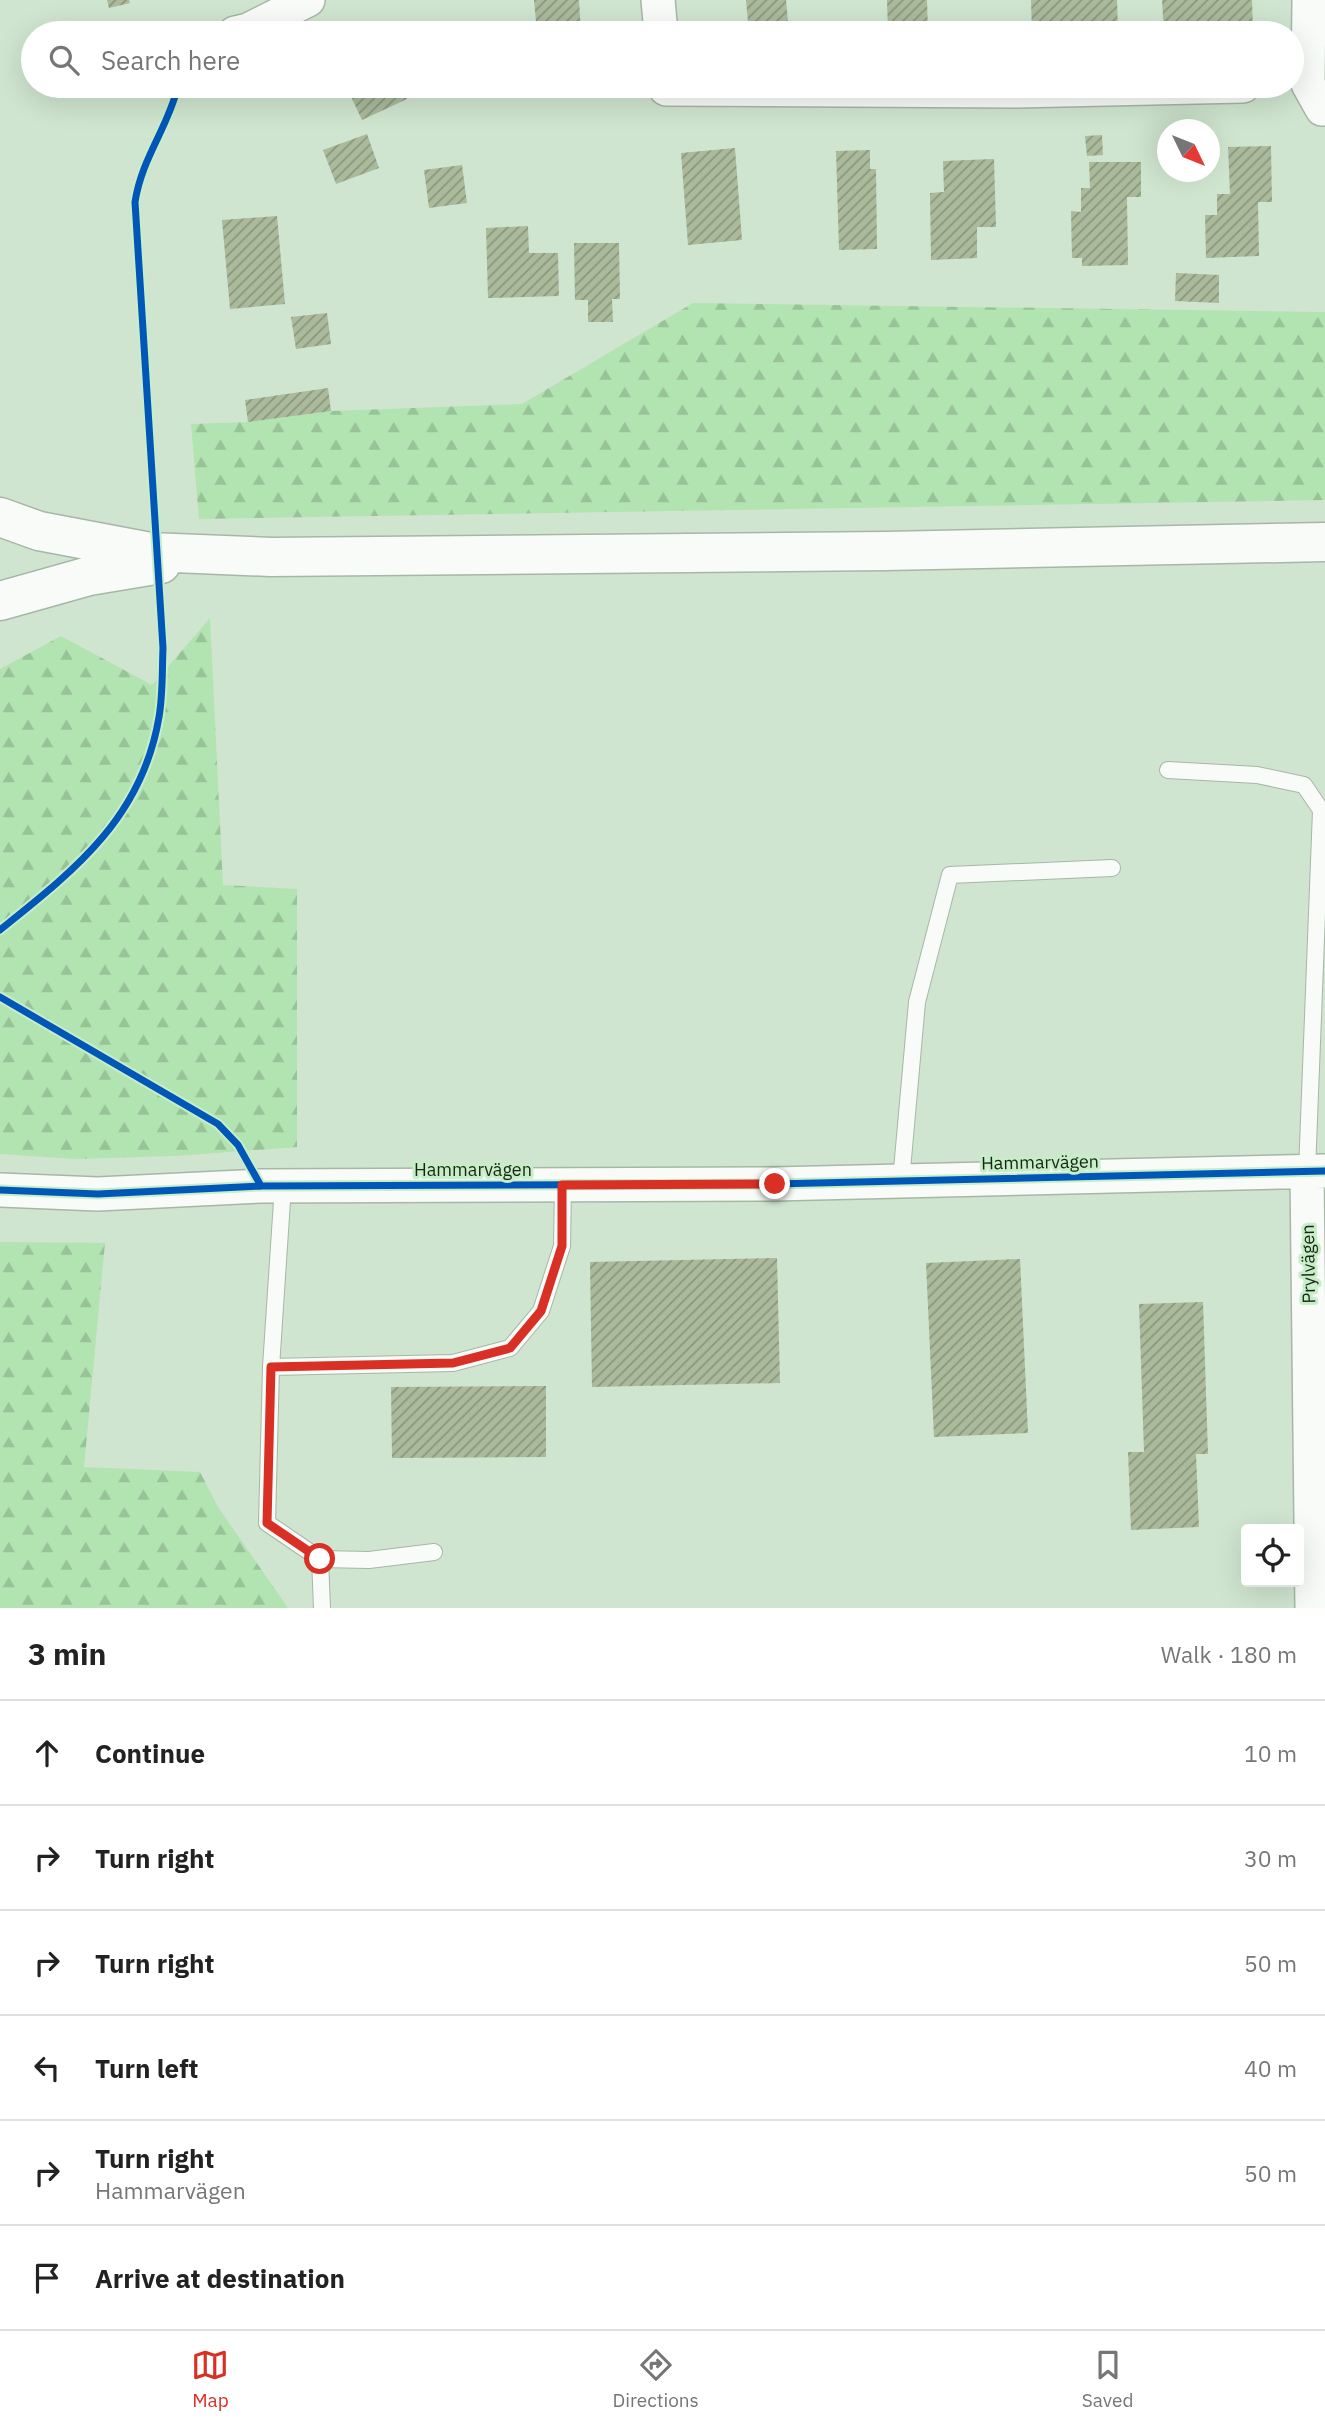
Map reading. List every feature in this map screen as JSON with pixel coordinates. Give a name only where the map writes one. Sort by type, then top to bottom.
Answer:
[{"type":"main road","points":[[0,517],[39,531],[103,544],[150,552],[221,556],[886,551],[1325,542]]},
{"type":"main road","points":[[0,601],[89,576],[221,556]]},
{"type":"street","points":[[266,21],[307,0]]},
{"type":"street","points":[[658,0],[660,21]]},
{"type":"street","points":[[1308,93],[1309,0]]},
{"type":"street","name":"Hammarvägen","points":[[0,1190],[98,1194],[283,1186],[775,1184],[1316,1171]]},
{"type":"street","name":"Prylvägen","points":[[1312,1608],[1316,1171]]},
{"type":"lane","points":[[1168,770],[1257,775],[1304,785],[1321,810],[1316,1171]]},
{"type":"lane","points":[[901,1181],[917,1002],[950,875],[1112,868]]},
{"type":"lane","points":[[271,1367],[453,1363],[510,1348],[541,1311],[562,1246],[562,1185]]},
{"type":"lane","points":[[283,1186],[271,1367],[267,1523],[320,1559],[369,1560],[434,1552]]},
{"type":"lane","points":[[320,1559],[322,1608]]},
{"type":"green space","points":[[693,303],[1325,312],[1325,500],[199,519],[191,424],[248,422],[331,411],[522,404]]},
{"type":"green space","points":[[210,618],[223,885],[297,889],[297,1147],[176,1156],[74,1159],[0,1154],[0,669],[61,636],[152,685]]},
{"type":"green space","points":[[0,1242],[105,1243],[84,1467],[200,1472],[218,1507],[288,1608],[0,1608]]},
{"type":"building","points":[[107,0],[129,0],[130,3],[109,8]]},
{"type":"building","points":[[534,0],[579,0],[580,21],[536,21]]},
{"type":"building","points":[[746,0],[786,0],[788,21],[748,21]]},
{"type":"building","points":[[887,0],[927,0],[928,21],[888,21]]},
{"type":"building","points":[[1031,0],[1117,0],[1118,21],[1032,21]]},
{"type":"building","points":[[1162,0],[1252,0],[1253,21],[1163,21]]},
{"type":"building","points":[[352,98],[407,98],[407,99],[362,120]]},
{"type":"building","points":[[367,134],[379,168],[336,184],[323,150]]},
{"type":"building","points":[[1102,135],[1103,155],[1087,156],[1085,136]]},
{"type":"building","points":[[1271,146],[1272,202],[1258,202],[1259,256],[1206,258],[1205,215],[1217,215],[1217,194],[1230,194],[1228,147]]},
{"type":"building","points":[[735,148],[742,240],[688,245],[681,153]]},
{"type":"building","points":[[870,150],[870,169],[876,169],[877,249],[839,250],[836,151]]},
{"type":"building","points":[[994,159],[996,227],[977,227],[977,258],[931,260],[930,193],[944,192],[943,161]]},
{"type":"building","points":[[1089,162],[1141,162],[1141,197],[1127,197],[1128,265],[1082,266],[1082,258],[1072,258],[1071,211],[1081,212],[1081,188],[1090,188]]},
{"type":"building","points":[[462,165],[467,203],[429,208],[424,170]]},
{"type":"building","points":[[277,216],[285,304],[230,309],[222,220]]},
{"type":"building","points":[[528,226],[529,253],[558,253],[559,296],[488,298],[486,228]]},
{"type":"building","points":[[574,243],[619,243],[620,299],[612,299],[613,322],[588,322],[588,300],[575,300]]},
{"type":"building","points":[[1176,273],[1219,275],[1219,303],[1175,301]]},
{"type":"building","points":[[327,313],[331,344],[296,349],[291,317]]},
{"type":"building","points":[[328,388],[331,411],[248,422],[245,400]]},
{"type":"building","points":[[777,1258],[780,1383],[592,1387],[590,1262]]},
{"type":"building","points":[[1020,1259],[1028,1433],[934,1437],[926,1263]]},
{"type":"building","points":[[1203,1302],[1208,1454],[1196,1454],[1199,1527],[1131,1530],[1128,1452],[1144,1452],[1139,1304]]},
{"type":"building","points":[[546,1386],[546,1457],[392,1458],[391,1387]]},
{"type":"cycle path","points":[[0,930],[79,863],[121,813],[138,784],[150,753],[159,717],[163,648],[135,202],[143,171],[175,98]]},
{"type":"cycle path","points":[[0,997],[218,1124],[238,1145],[261,1186]]},
{"type":"cycle path","points":[[0,1190],[98,1194],[261,1186],[774,1184],[1325,1171]]},
{"type":"route","points":[[320,1559],[267,1523],[271,1367],[453,1363],[510,1348],[541,1311],[562,1246],[562,1185],[775,1184]]}]
